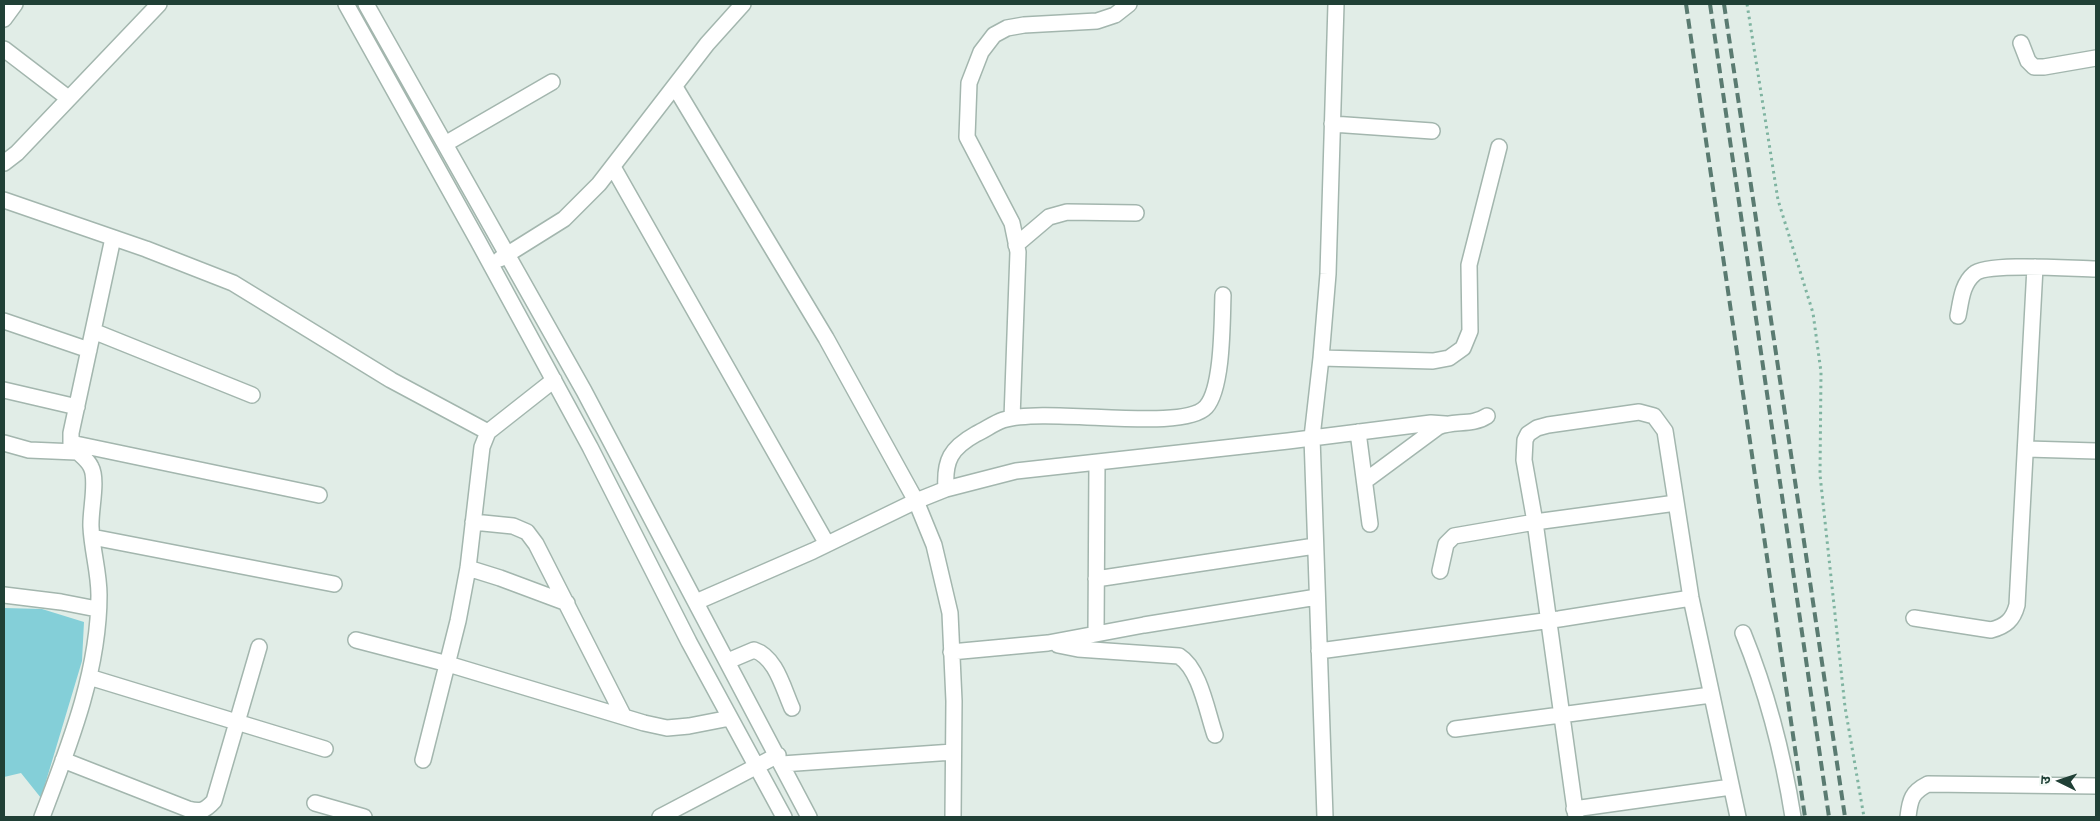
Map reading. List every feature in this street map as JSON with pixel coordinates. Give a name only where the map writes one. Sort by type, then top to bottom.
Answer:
[{"type":"street","points":[[4,19],[15,4]]},
{"type":"street","points":[[4,163],[17,153],[159,4]]},
{"type":"street","points":[[346,4],[554,380],[730,718],[784,817]]},
{"type":"street","points":[[366,4],[584,390],[809,817]]},
{"type":"street","points":[[491,265],[564,220],[599,184],[708,44],[743,4]]},
{"type":"street","points":[[1012,418],[1018,252],[1012,223],[967,138],[969,83],[981,52],[994,35],[1007,28],[1024,25],[1097,21],[1115,15],[1129,4]]},
{"type":"street","points":[[1325,817],[1312,438],[1328,274],[1336,4]]},
{"type":"street","points":[[2021,43],[2028,61],[2034,67],[2044,68],[2096,58]]},
{"type":"street","points":[[4,49],[68,98]]},
{"type":"street","points":[[445,144],[552,82]]},
{"type":"street","points":[[675,86],[826,338],[916,501],[934,545],[950,613],[953,817]]},
{"type":"street","points":[[402,104],[417,94]]},
{"type":"street","points":[[1332,124],[1432,131]]},
{"type":"street","points":[[1321,358],[1433,361],[1449,358],[1463,348],[1470,331],[1469,265],[1499,147]]},
{"type":"street","points":[[613,167],[827,544]]},
{"type":"street","points":[[4,200],[234,283],[391,380],[488,432]]},
{"type":"street","points":[[1016,245],[1049,217],[1067,212],[1136,213]]},
{"type":"street","points":[[73,447],[77,407],[113,238]]},
{"type":"street","points":[[1914,618],[1991,630],[2003,626],[2014,617],[2017,605],[2027,449],[2035,267]]},
{"type":"street","points":[[1958,316],[1965,285],[1975,272],[1988,269],[2035,267],[2096,269]]},
{"type":"street","points":[[946,489],[945,471],[953,451],[971,437],[1002,420],[1055,415],[1170,419],[1195,414],[1206,406],[1214,391],[1218,376],[1223,295]]},
{"type":"street","points":[[4,320],[89,350]]},
{"type":"street","points":[[93,331],[252,395]]},
{"type":"street","points":[[423,760],[448,664],[468,568],[480,458],[488,432],[554,380]]},
{"type":"street","points":[[4,390],[77,407]]},
{"type":"street","points":[[1731,787],[1575,813],[1535,522],[1524,460],[1525,440],[1528,434],[1537,428],[1638,412],[1654,416],[1665,431],[1691,598],[1738,817]]},
{"type":"street","points":[[696,602],[827,544],[916,501],[946,489],[1016,471],[1431,423],[1469,423],[1480,421],[1487,416]]},
{"type":"street","points":[[1365,480],[1445,424]]},
{"type":"street","points":[[1358,432],[1370,524]]},
{"type":"street","points":[[4,443],[29,450],[73,447],[319,495]]},
{"type":"street","points":[[42,817],[85,694],[93,659],[97,609],[97,569],[92,537],[91,513],[94,477],[92,468],[86,459],[73,447]]},
{"type":"street","points":[[2027,449],[2096,452]]},
{"type":"street","points":[[1096,634],[1097,462]]},
{"type":"street","points":[[1440,571],[1446,544],[1454,536],[1535,522],[1676,503]]},
{"type":"street","points":[[473,522],[513,526],[527,532],[536,544],[567,603],[624,717]]},
{"type":"street","points":[[92,537],[334,584]]},
{"type":"street","points":[[1096,579],[1315,546]]},
{"type":"street","points":[[468,568],[567,603]]},
{"type":"street","points":[[4,595],[61,602],[97,609]]},
{"type":"street","points":[[952,652],[1048,643],[1317,597]]},
{"type":"street","points":[[1319,651],[1548,621],[1691,598]]},
{"type":"street","points":[[1743,633],[1760,674],[1771,713],[1793,817]]},
{"type":"street","points":[[356,640],[448,664],[666,728],[689,726],[730,718]]},
{"type":"street","points":[[1048,643],[1078,649],[1179,656],[1188,661],[1194,672],[1215,735]]},
{"type":"street","points":[[63,760],[188,809],[206,810],[214,802],[259,647]]},
{"type":"street","points":[[728,661],[754,650],[763,653],[771,663],[792,708]]},
{"type":"street","points":[[89,677],[325,749]]},
{"type":"street","points":[[1455,729],[1711,695]]},
{"type":"street","points":[[660,817],[756,767],[780,760],[953,752]]},
{"type":"street","points":[[1908,817],[1910,803],[1916,790],[1928,784],[2096,786]]},
{"type":"street","points":[[315,803],[364,817]]},
{"type":"path","points":[[1747,4],[1778,200],[1813,313],[1821,372],[1820,475],[1845,706],[1864,817]]},
{"type":"water","points":[[4,608],[42,609],[84,622],[82,661],[41,798],[21,773],[4,777]]},
{"type":"railway","points":[[1686,4],[1805,817]]},
{"type":"railway","points":[[1710,4],[1829,817]]},
{"type":"railway","points":[[1724,4],[1845,817]]}]
